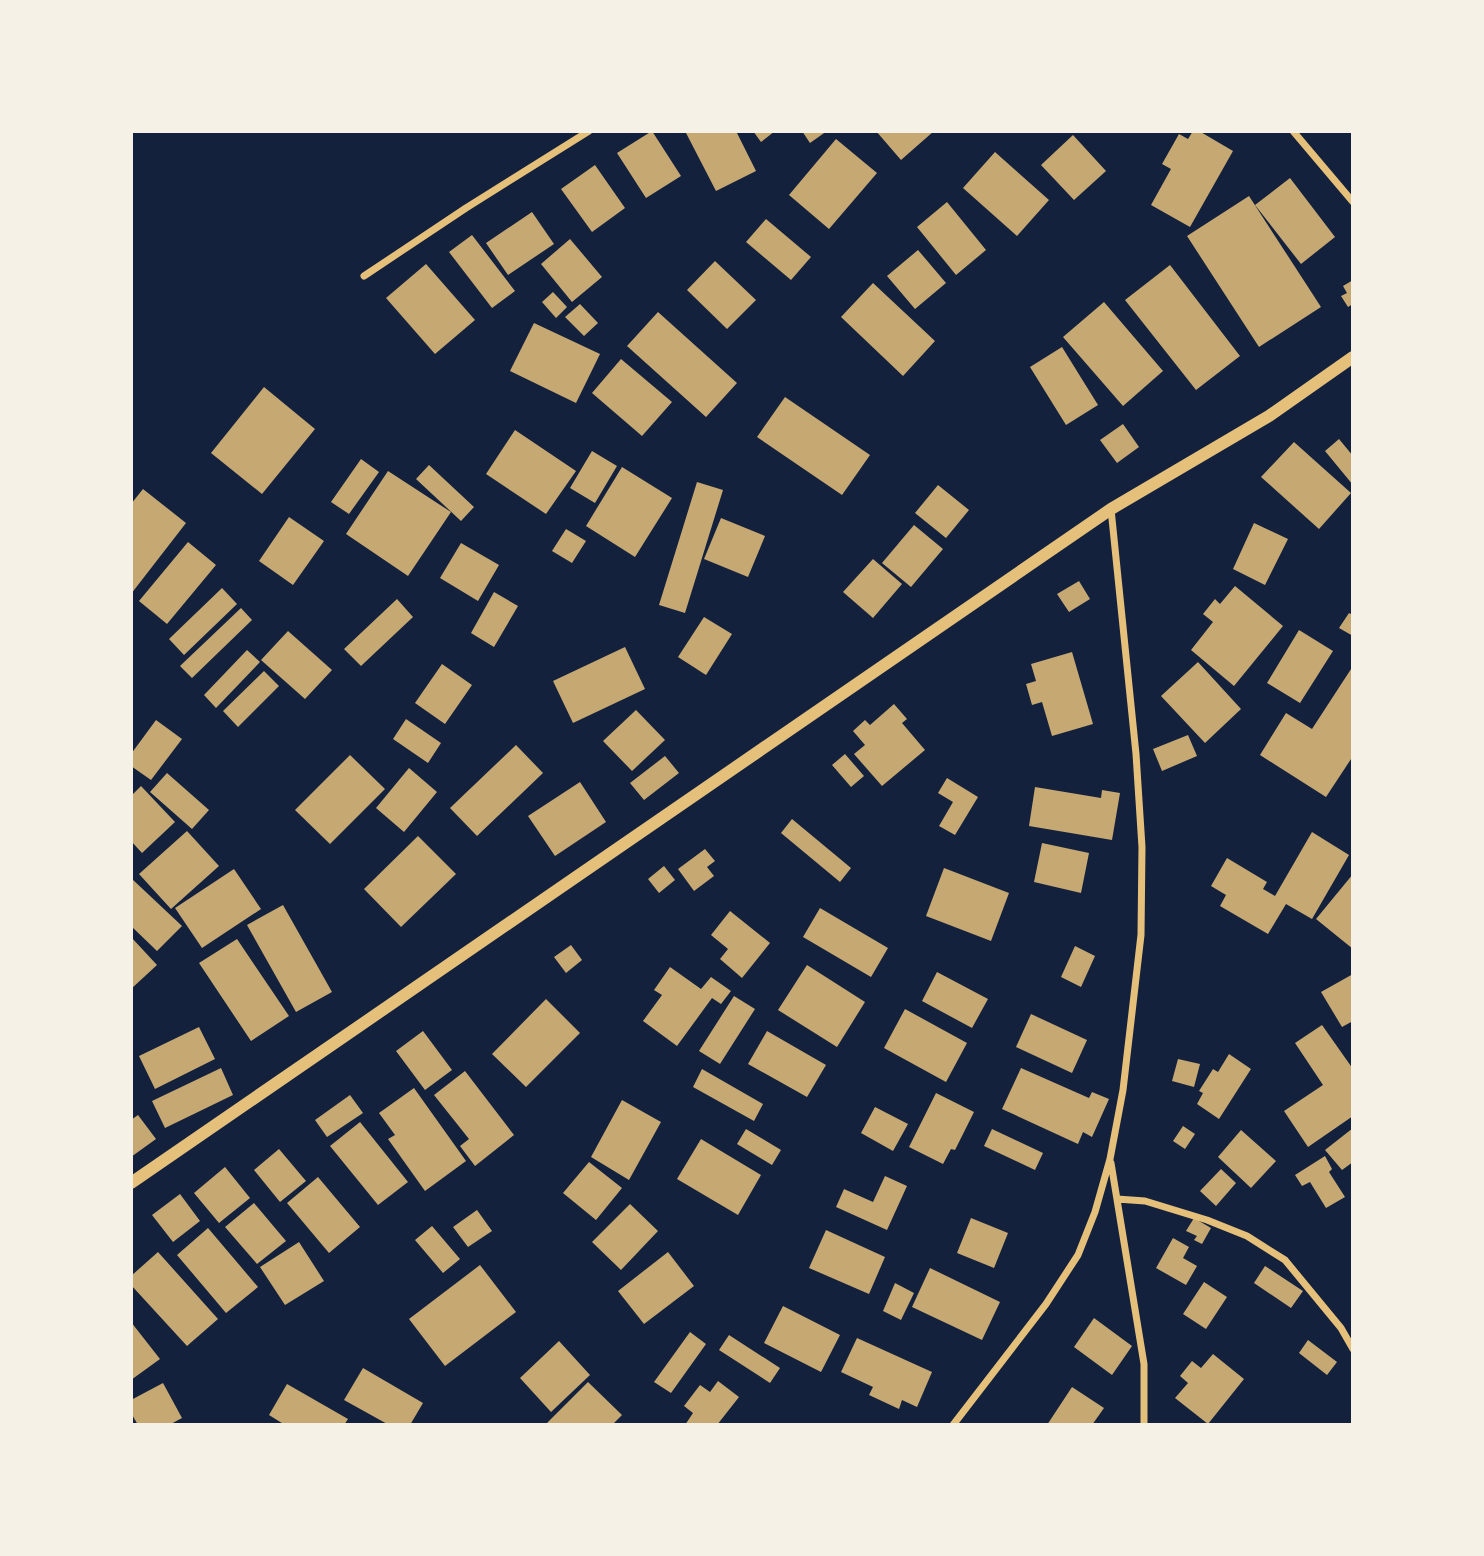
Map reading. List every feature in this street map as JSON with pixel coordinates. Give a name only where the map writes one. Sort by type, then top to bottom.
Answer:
[{"type":"street","points":[[364,276],[576,135],[589,131]]},
{"type":"street","points":[[1293,131],[1353,202]]},
{"type":"street","points":[[131,1183],[1111,509],[1269,416],[1353,357]]},
{"type":"street","points":[[953,1425],[1046,1304],[1078,1255],[1096,1212],[1110,1159],[1123,1090],[1140,935],[1142,847],[1136,754],[1111,509]]},
{"type":"street","points":[[1110,1159],[1144,1364],[1144,1425]]},
{"type":"street","points":[[1117,1199],[1145,1201],[1207,1220],[1247,1236],[1285,1261],[1341,1328],[1353,1349]]},
{"type":"building","points":[[652,131],[681,176],[646,198],[617,153]]},
{"type":"building","points":[[685,131],[736,131],[756,171],[716,191]]},
{"type":"building","points":[[753,131],[775,131],[761,142]]},
{"type":"building","points":[[802,131],[827,131],[810,143]]},
{"type":"building","points":[[876,131],[934,131],[901,160]]},
{"type":"building","points":[[1193,131],[1199,131],[1233,151],[1190,227],[1151,205],[1171,169],[1162,164],[1179,134],[1188,139]]},
{"type":"building","points":[[1073,135],[1106,171],[1074,200],[1041,165]]},
{"type":"building","points":[[836,139],[877,173],[829,229],[789,195]]},
{"type":"building","points":[[995,152],[1049,200],[1017,236],[963,188]]},
{"type":"building","points":[[595,165],[625,208],[592,232],[561,189]]},
{"type":"building","points":[[1290,178],[1335,237],[1301,264],[1255,205]]},
{"type":"building","points":[[1249,196],[1321,307],[1259,347],[1187,236]]},
{"type":"building","points":[[947,202],[986,250],[956,275],[917,227]]},
{"type":"building","points":[[532,212],[554,244],[508,275],[486,243]]},
{"type":"building","points":[[766,219],[811,257],[791,280],[746,242]]},
{"type":"building","points":[[472,235],[515,291],[492,308],[449,252]]},
{"type":"building","points":[[570,239],[602,277],[572,302],[541,264]]},
{"type":"building","points":[[918,250],[946,283],[915,309],[887,276]]},
{"type":"building","points":[[715,261],[756,300],[727,329],[687,290]]},
{"type":"building","points":[[426,264],[475,320],[435,354],[386,298]]},
{"type":"building","points":[[1170,265],[1240,356],[1196,390],[1125,300]]},
{"type":"building","points":[[1353,280],[1353,304],[1348,307],[1341,296],[1347,293],[1343,286]]},
{"type":"building","points":[[873,283],[935,341],[903,376],[841,317]]},
{"type":"building","points":[[553,292],[567,307],[556,318],[542,302]]},
{"type":"building","points":[[1104,302],[1163,371],[1123,406],[1063,337]]},
{"type":"building","points":[[580,304],[598,323],[584,336],[565,317]]},
{"type":"building","points":[[658,312],[737,383],[706,417],[627,346]]},
{"type":"building","points":[[534,323],[600,354],[576,403],[510,371]]},
{"type":"building","points":[[1062,347],[1098,405],[1066,425],[1030,367]]},
{"type":"building","points":[[621,359],[672,402],[642,436],[592,393]]},
{"type":"building","points":[[264,387],[315,429],[262,494],[211,453]]},
{"type":"building","points":[[785,397],[870,455],[842,495],[757,437]]},
{"type":"building","points":[[1123,424],[1139,447],[1117,463],[1100,440]]},
{"type":"building","points":[[515,430],[576,471],[546,514],[486,474]]},
{"type":"building","points":[[1339,439],[1353,456],[1353,485],[1325,451]]},
{"type":"building","points":[[1294,442],[1351,493],[1319,529],[1261,477]]},
{"type":"building","points":[[592,451],[617,466],[595,503],[570,488]]},
{"type":"building","points":[[361,459],[379,472],[349,514],[331,502]]},
{"type":"building","points":[[429,465],[474,507],[461,521],[416,479]]},
{"type":"building","points":[[622,467],[672,498],[635,557],[586,526]]},
{"type":"building","points":[[388,471],[451,512],[408,576],[346,534]]},
{"type":"building","points":[[697,482],[723,490],[685,613],[659,605]]},
{"type":"building","points":[[938,485],[969,510],[946,538],[915,513]]},
{"type":"building","points":[[143,489],[186,523],[131,594],[131,504]]},
{"type":"building","points":[[289,517],[324,541],[293,585],[259,561]]},
{"type":"building","points":[[721,518],[765,536],[748,577],[704,559]]},
{"type":"building","points":[[1254,523],[1288,539],[1265,585],[1233,569]]},
{"type":"building","points":[[914,525],[943,549],[911,587],[882,563]]},
{"type":"building","points":[[566,529],[586,541],[572,563],[552,551]]},
{"type":"building","points":[[188,542],[216,565],[167,624],[139,601]]},
{"type":"building","points":[[461,543],[499,565],[478,601],[440,578]]},
{"type":"building","points":[[873,559],[902,584],[873,618],[843,592]]},
{"type":"building","points":[[1079,581],[1090,599],[1069,612],[1057,594]]},
{"type":"building","points":[[1235,586],[1283,626],[1234,686],[1191,650],[1213,622],[1203,614],[1215,599],[1220,604]]},
{"type":"building","points":[[222,588],[237,604],[184,655],[169,639]]},
{"type":"building","points":[[494,592],[518,606],[494,647],[471,633]]},
{"type":"building","points":[[397,599],[413,617],[361,666],[344,649]]},
{"type":"building","points":[[241,608],[252,620],[192,678],[180,666]]},
{"type":"building","points":[[1349,613],[1353,615],[1353,636],[1339,628]]},
{"type":"building","points":[[704,617],[732,634],[706,675],[678,657]]},
{"type":"building","points":[[1299,630],[1333,651],[1300,703],[1267,683]]},
{"type":"building","points":[[288,631],[332,670],[305,699],[261,660]]},
{"type":"building","points":[[625,647],[645,689],[573,723],[553,681]]},
{"type":"building","points":[[247,650],[260,662],[216,708],[204,695]]},
{"type":"building","points":[[1072,652],[1093,724],[1052,736],[1042,702],[1032,705],[1026,684],[1036,681],[1031,664]]},
{"type":"building","points":[[1198,662],[1241,709],[1205,743],[1161,696]]},
{"type":"building","points":[[442,664],[472,685],[445,724],[415,703]]},
{"type":"building","points":[[1353,666],[1353,756],[1326,797],[1260,755],[1286,713],[1312,729]]},
{"type":"building","points":[[264,671],[279,686],[238,727],[223,711]]},
{"type":"building","points":[[894,704],[907,719],[902,723],[925,750],[882,786],[854,754],[865,745],[853,731],[865,720],[870,725]]},
{"type":"building","points":[[636,710],[665,740],[632,771],[603,741]]},
{"type":"building","points":[[406,719],[441,743],[428,763],[393,739]]},
{"type":"building","points":[[156,720],[182,739],[151,780],[131,766],[131,754]]},
{"type":"building","points":[[1188,735],[1197,756],[1162,771],[1153,749]]},
{"type":"building","points":[[516,745],[543,773],[477,836],[450,808]]},
{"type":"building","points":[[845,754],[864,776],[851,787],[832,765]]},
{"type":"building","points":[[350,755],[385,789],[330,844],[295,810]]},
{"type":"building","points":[[665,756],[679,773],[644,800],[630,783]]},
{"type":"building","points":[[409,768],[437,792],[404,832],[376,808]]},
{"type":"building","points":[[167,773],[209,810],[192,829],[150,792]]},
{"type":"building","points":[[947,778],[978,797],[955,835],[939,826],[953,802],[938,793]]},
{"type":"building","points":[[580,782],[606,822],[555,856],[528,816]]},
{"type":"building","points":[[141,786],[175,822],[142,853],[131,841],[131,796]]},
{"type":"building","points":[[1035,787],[1101,798],[1102,790],[1120,793],[1112,840],[1029,826]]},
{"type":"building","points":[[792,819],[851,868],[840,882],[781,833]]},
{"type":"building","points":[[187,831],[219,866],[171,909],[139,874]]},
{"type":"building","points":[[1312,832],[1349,855],[1312,919],[1286,904],[1268,934],[1220,906],[1226,895],[1211,886],[1227,858],[1267,882],[1263,889],[1275,896]]},
{"type":"building","points":[[418,836],[456,874],[401,927],[364,889]]},
{"type":"building","points":[[1042,843],[1089,853],[1081,893],[1034,882]]},
{"type":"building","points":[[705,849],[715,861],[707,867],[714,876],[694,891],[678,869]]},
{"type":"building","points":[[664,866],[675,880],[659,893],[648,879]]},
{"type":"building","points":[[944,868],[1009,893],[991,941],[926,916]]},
{"type":"building","points":[[234,869],[261,909],[202,948],[175,908]]},
{"type":"building","points":[[1353,874],[1353,949],[1316,919]]},
{"type":"building","points":[[131,878],[182,926],[157,951],[131,926]]},
{"type":"building","points":[[283,905],[332,992],[296,1012],[247,925]]},
{"type":"building","points":[[820,908],[888,948],[871,977],[803,937]]},
{"type":"building","points":[[730,911],[770,943],[742,978],[720,959],[728,949],[711,935]]},
{"type":"building","points":[[131,937],[157,965],[131,989]]},
{"type":"building","points":[[237,939],[289,1016],[251,1041],[199,963]]},
{"type":"building","points":[[571,945],[582,960],[566,973],[554,957]]},
{"type":"building","points":[[1075,946],[1095,956],[1081,987],[1061,977]]},
{"type":"building","points":[[807,965],[865,1002],[837,1047],[778,1010]]},
{"type":"building","points":[[670,967],[701,989],[711,977],[731,991],[721,1004],[712,998],[677,1046],[643,1021],[662,995],[654,990]]},
{"type":"building","points":[[937,972],[988,999],[972,1028],[922,1001]]},
{"type":"building","points":[[1353,974],[1353,1021],[1342,1027],[1321,992]]},
{"type":"building","points":[[734,996],[755,1009],[720,1064],[699,1051]]},
{"type":"building","points":[[546,999],[580,1033],[526,1087],[492,1054]]},
{"type":"building","points":[[905,1009],[967,1043],[946,1082],[884,1048]]},
{"type":"building","points":[[1031,1014],[1087,1040],[1072,1073],[1016,1047]]},
{"type":"building","points":[[1322,1025],[1353,1069],[1353,1116],[1308,1147],[1284,1111],[1323,1085],[1295,1043]]},
{"type":"building","points":[[199,1027],[215,1059],[155,1089],[139,1056]]},
{"type":"building","points":[[423,1031],[452,1070],[425,1090],[396,1051]]},
{"type":"building","points":[[767,1031],[826,1065],[807,1097],[748,1064]]},
{"type":"building","points":[[1229,1054],[1251,1069],[1219,1119],[1197,1104],[1203,1093],[1199,1091],[1213,1069],[1218,1072]]},
{"type":"building","points":[[1178,1059],[1200,1064],[1194,1087],[1172,1081]]},
{"type":"building","points":[[221,1068],[233,1095],[165,1128],[152,1101]]},
{"type":"building","points":[[1021,1068],[1089,1098],[1092,1092],[1109,1099],[1092,1137],[1083,1132],[1078,1144],[1002,1109]]},
{"type":"building","points":[[702,1069],[763,1104],[754,1121],[693,1087]]},
{"type":"building","points":[[465,1071],[514,1135],[475,1166],[460,1146],[469,1139],[434,1095]]},
{"type":"building","points":[[414,1088],[466,1161],[425,1191],[388,1139],[395,1135],[379,1113]]},
{"type":"building","points":[[936,1093],[974,1112],[955,1150],[951,1149],[943,1164],[909,1147]]},
{"type":"building","points":[[350,1095],[363,1113],[327,1137],[315,1120]]},
{"type":"building","points":[[622,1100],[661,1122],[629,1180],[591,1157]]},
{"type":"building","points":[[875,1107],[908,1124],[893,1151],[861,1133]]},
{"type":"building","points":[[138,1115],[156,1139],[131,1157],[131,1120]]},
{"type":"building","points":[[360,1122],[408,1182],[378,1205],[330,1146]]},
{"type":"building","points":[[1183,1126],[1195,1134],[1185,1149],[1173,1141]]},
{"type":"building","points":[[1353,1128],[1353,1162],[1342,1170],[1325,1150]]},
{"type":"building","points":[[746,1129],[781,1150],[772,1165],[737,1144]]},
{"type":"building","points":[[992,1129],[1043,1153],[1035,1170],[984,1146]]},
{"type":"building","points":[[1241,1130],[1276,1161],[1251,1188],[1218,1157]]},
{"type":"building","points":[[701,1139],[761,1175],[738,1215],[677,1179]]},
{"type":"building","points":[[279,1149],[306,1181],[280,1202],[254,1170]]},
{"type":"building","points":[[1325,1156],[1332,1169],[1329,1172],[1345,1197],[1326,1208],[1310,1182],[1302,1186],[1295,1175]]},
{"type":"building","points":[[589,1162],[622,1188],[596,1220],[563,1193]]},
{"type":"building","points":[[225,1167],[250,1198],[219,1223],[194,1193]]},
{"type":"building","points":[[1221,1169],[1236,1183],[1216,1206],[1200,1191]]},
{"type":"building","points":[[885,1176],[907,1186],[887,1230],[836,1207],[844,1189],[873,1202]]},
{"type":"building","points":[[318,1177],[360,1227],[329,1253],[287,1203]]},
{"type":"building","points":[[180,1194],[200,1221],[173,1242],[152,1215]]},
{"type":"building","points":[[254,1203],[286,1241],[257,1264],[225,1227]]},
{"type":"building","points":[[630,1204],[658,1231],[621,1270],[592,1242]]},
{"type":"building","points":[[477,1210],[492,1231],[468,1247],[453,1227]]},
{"type":"building","points":[[971,1218],[1008,1233],[994,1268],[957,1253]]},
{"type":"building","points":[[1194,1218],[1211,1228],[1202,1244],[1194,1240],[1197,1236],[1186,1231]]},
{"type":"building","points":[[432,1226],[460,1259],[443,1273],[415,1240]]},
{"type":"building","points":[[208,1228],[258,1287],[226,1313],[177,1255]]},
{"type":"building","points":[[826,1230],[885,1257],[869,1294],[809,1268]]},
{"type":"building","points":[[1173,1238],[1189,1247],[1183,1258],[1197,1266],[1186,1285],[1156,1268]]},
{"type":"building","points":[[299,1242],[324,1281],[285,1305],[260,1267]]},
{"type":"building","points":[[158,1252],[218,1319],[187,1346],[131,1285],[131,1276]]},
{"type":"building","points":[[668,1252],[694,1286],[644,1324],[618,1291]]},
{"type":"building","points":[[480,1265],[516,1312],[445,1366],[409,1319]]},
{"type":"building","points":[[1265,1266],[1303,1291],[1291,1308],[1254,1283]]},
{"type":"building","points":[[930,1268],[1000,1302],[982,1340],[912,1307]]},
{"type":"building","points":[[1204,1282],[1227,1297],[1206,1329],[1183,1314]]},
{"type":"building","points":[[895,1283],[914,1293],[901,1320],[883,1311]]},
{"type":"building","points":[[783,1306],[840,1335],[821,1372],[764,1343]]},
{"type":"building","points":[[1094,1318],[1132,1346],[1112,1375],[1074,1347]]},
{"type":"building","points":[[131,1322],[160,1359],[131,1380]]},
{"type":"building","points":[[690,1332],[706,1344],[671,1393],[654,1382]]},
{"type":"building","points":[[729,1335],[780,1368],[770,1383],[719,1350]]},
{"type":"building","points":[[857,1338],[932,1372],[917,1407],[902,1400],[899,1409],[869,1395],[873,1387],[841,1372]]},
{"type":"building","points":[[1308,1340],[1337,1362],[1327,1375],[1299,1353]]},
{"type":"building","points":[[559,1341],[590,1375],[551,1412],[520,1378]]},
{"type":"building","points":[[1213,1354],[1244,1379],[1208,1424],[1175,1398],[1188,1383],[1180,1376],[1192,1361],[1201,1368]]},
{"type":"building","points":[[363,1368],[423,1403],[410,1425],[389,1425],[344,1400]]},
{"type":"building","points":[[718,1381],[739,1397],[717,1425],[685,1425],[693,1413],[684,1406],[700,1385],[710,1392]]},
{"type":"building","points":[[588,1382],[622,1415],[612,1425],[545,1425]]},
{"type":"building","points":[[163,1383],[182,1418],[169,1425],[138,1425],[131,1413],[131,1400]]},
{"type":"building","points":[[287,1384],[348,1419],[344,1425],[285,1425],[269,1415]]},
{"type":"building","points":[[1072,1387],[1104,1408],[1092,1425],[1047,1425]]}]
